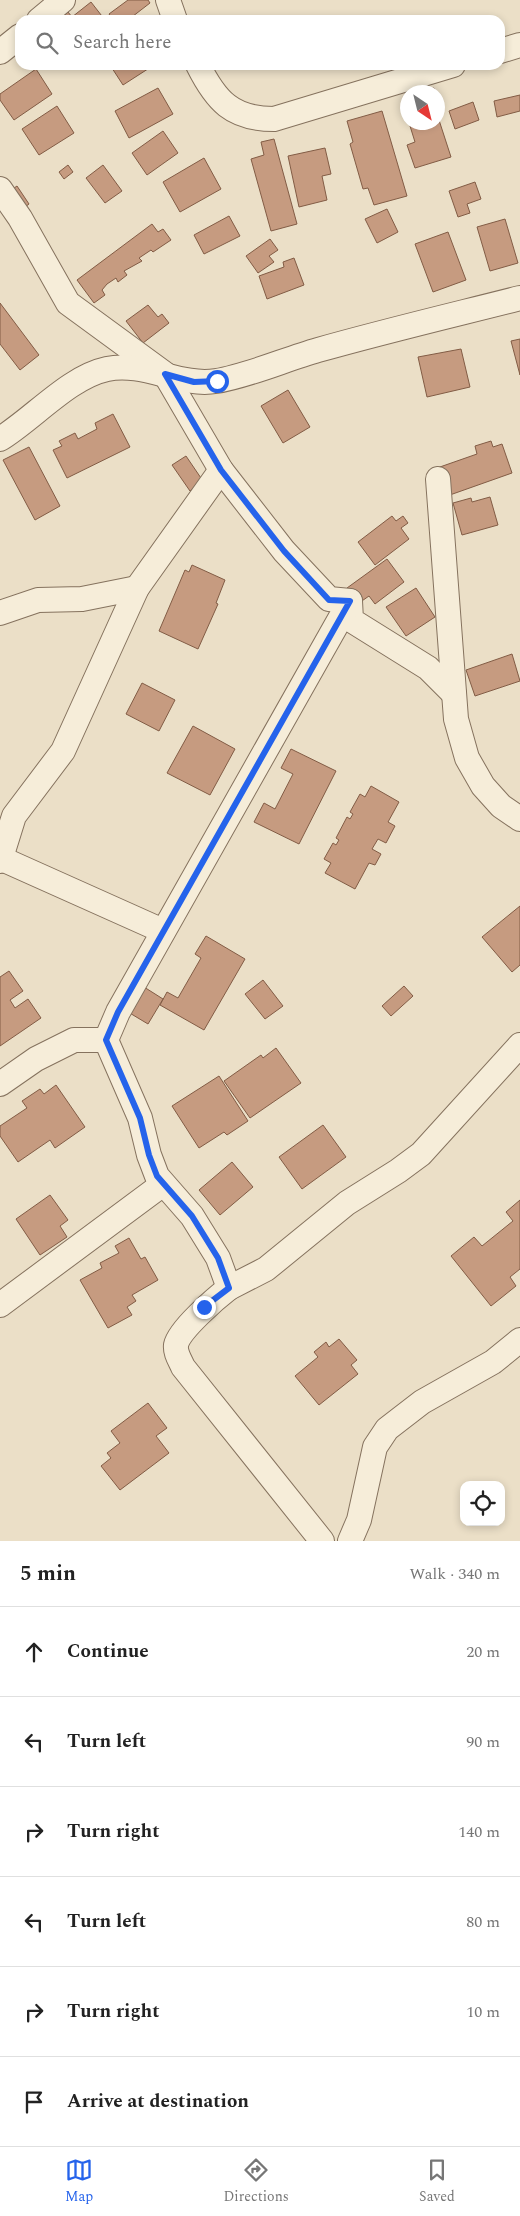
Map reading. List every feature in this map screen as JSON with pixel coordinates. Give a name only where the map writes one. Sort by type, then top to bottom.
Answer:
[{"type":"street","points":[[46,15],[63,0]]},
{"type":"street","points":[[168,0],[174,15]]},
{"type":"street","points":[[0,52],[15,40]]},
{"type":"street","points":[[505,50],[520,45]]},
{"type":"street","points":[[200,70],[207,83],[229,108],[252,119],[274,119],[437,70]]},
{"type":"street","points":[[0,188],[20,218],[68,303],[165,374],[221,470],[284,551],[329,600],[350,601]]},
{"type":"street","points":[[0,439],[54,397],[91,375],[107,369],[122,368],[165,374],[194,382],[217,381],[318,350],[520,298]]},
{"type":"street","points":[[163,931],[1,859],[14,816],[64,751],[137,588],[221,470]]},
{"type":"street","points":[[438,480],[456,719],[467,758],[482,786],[500,806],[520,819]]},
{"type":"street","points":[[0,613],[38,600],[82,599],[137,588]]},
{"type":"street","points":[[350,601],[352,620],[428,668],[454,694]]},
{"type":"street","points":[[229,1288],[218,1258],[192,1216],[163,1184],[149,1155],[140,1118],[106,1040],[118,1012],[163,931],[350,601]]},
{"type":"street","points":[[0,1084],[36,1059],[74,1040],[106,1040]]},
{"type":"street","points":[[322,1541],[183,1367],[177,1353],[176,1343],[204,1307],[229,1288],[266,1269],[347,1203],[421,1154],[520,1045]]},
{"type":"street","points":[[0,1304],[163,1184]]},
{"type":"street","points":[[350,1541],[359,1520],[376,1447],[387,1429],[422,1402],[493,1362],[520,1340]]},
{"type":"building","points":[[128,0],[148,0],[150,3],[134,15],[109,14]]},
{"type":"building","points":[[91,2],[101,15],[75,15]]},
{"type":"building","points":[[37,70],[52,94],[14,120],[0,100],[0,94]]},
{"type":"building","points":[[113,70],[146,70],[123,85]]},
{"type":"building","points":[[158,88],[173,114],[129,138],[115,111]]},
{"type":"building","points":[[520,95],[520,111],[497,117],[494,101]]},
{"type":"building","points":[[473,102],[479,120],[455,129],[449,111]]},
{"type":"building","points":[[57,106],[74,133],[39,155],[22,129]]},
{"type":"building","points":[[382,111],[407,196],[374,205],[368,188],[363,189],[350,144],[353,142],[347,121]]},
{"type":"building","points":[[411,130],[442,130],[451,157],[415,168],[407,145],[415,142]]},
{"type":"building","points":[[163,131],[178,153],[147,175],[132,153]]},
{"type":"building","points":[[274,139],[297,224],[271,231],[251,159],[264,155],[261,142]]},
{"type":"building","points":[[325,148],[331,174],[322,176],[327,200],[299,207],[288,156]]},
{"type":"building","points":[[204,158],[221,189],[180,212],[163,182]]},
{"type":"building","points":[[68,165],[73,172],[64,179],[59,172]]},
{"type":"building","points":[[103,165],[122,191],[105,203],[86,178]]},
{"type":"building","points":[[475,182],[481,199],[467,204],[470,213],[458,217],[449,191]]},
{"type":"building","points":[[17,186],[29,204],[20,211],[7,193]]},
{"type":"building","points":[[387,209],[398,232],[377,243],[365,219]]},
{"type":"building","points":[[229,216],[240,236],[204,254],[194,235]]},
{"type":"building","points":[[505,219],[518,263],[490,271],[477,227]]},
{"type":"building","points":[[152,224],[158,232],[163,229],[171,240],[153,252],[151,250],[139,258],[142,261],[124,271],[127,275],[118,282],[116,278],[107,284],[102,290],[105,295],[94,303],[77,280]]},
{"type":"building","points":[[448,232],[466,280],[433,292],[415,244]]},
{"type":"building","points":[[270,239],[278,250],[269,256],[274,262],[258,273],[246,256]]},
{"type":"building","points":[[294,258],[304,285],[267,299],[259,276],[284,267],[283,262]]},
{"type":"building","points":[[0,303],[39,355],[20,370],[0,344]]},
{"type":"building","points":[[148,305],[158,317],[162,314],[169,323],[143,343],[126,321]]},
{"type":"building","points":[[520,339],[520,375],[511,341]]},
{"type":"building","points":[[461,349],[470,387],[427,397],[418,357]]},
{"type":"building","points":[[288,390],[310,427],[283,443],[261,406]]},
{"type":"building","points":[[113,414],[130,447],[67,478],[53,450],[62,446],[59,441],[75,433],[78,439],[97,429],[95,423]]},
{"type":"building","points":[[491,441],[493,447],[502,444],[512,473],[447,496],[437,468],[477,454],[475,446]]},
{"type":"building","points":[[29,447],[60,506],[35,520],[3,460]]},
{"type":"building","points":[[186,456],[203,481],[190,491],[172,465]]},
{"type":"building","points":[[490,497],[498,525],[462,535],[453,503],[471,498],[472,502]]},
{"type":"building","points":[[392,516],[396,521],[403,516],[408,523],[401,528],[409,539],[375,565],[358,542]]},
{"type":"building","points":[[387,559],[404,582],[375,604],[369,596],[359,603],[347,588]]},
{"type":"building","points":[[192,565],[225,580],[216,603],[218,604],[198,649],[159,631],[185,570],[189,572]]},
{"type":"building","points":[[416,588],[435,617],[406,636],[386,607]]},
{"type":"building","points":[[512,654],[520,681],[475,696],[466,670]]},
{"type":"building","points":[[142,683],[175,700],[159,731],[126,714]]},
{"type":"building","points":[[193,726],[235,749],[210,795],[167,773]]},
{"type":"building","points":[[291,749],[336,771],[299,844],[254,822],[264,803],[275,809],[293,774],[281,768]]},
{"type":"building","points":[[371,786],[399,802],[388,822],[395,826],[386,843],[378,839],[372,849],[381,854],[375,865],[369,863],[355,889],[325,873],[331,863],[324,859],[333,843],[336,845],[339,840],[336,838],[347,817],[350,819],[353,814],[350,812],[360,794],[365,797]]},
{"type":"building","points":[[520,906],[520,965],[512,972],[482,937]]},
{"type":"building","points":[[206,936],[245,959],[204,1030],[160,1005],[167,992],[178,998],[201,958],[195,954]]},
{"type":"building","points":[[9,971],[23,991],[10,1000],[15,1008],[28,999],[41,1018],[0,1046],[0,977]]},
{"type":"building","points":[[263,980],[283,1006],[265,1019],[245,994]]},
{"type":"building","points":[[404,986],[413,996],[391,1016],[382,1006]]},
{"type":"building","points":[[144,987],[163,999],[148,1024],[128,1012]]},
{"type":"building","points":[[276,1048],[301,1083],[250,1118],[224,1081],[261,1055],[263,1058]]},
{"type":"building","points":[[219,1076],[248,1121],[227,1135],[224,1132],[199,1148],[172,1106]]},
{"type":"building","points":[[56,1085],[85,1127],[55,1148],[50,1140],[18,1162],[0,1136],[0,1126],[27,1108],[22,1101],[40,1089],[44,1094]]},
{"type":"building","points":[[323,1125],[346,1157],[302,1189],[279,1157]]},
{"type":"building","points":[[232,1162],[253,1187],[220,1215],[199,1190]]},
{"type":"building","points":[[50,1195],[68,1220],[60,1226],[67,1237],[40,1255],[16,1219]]},
{"type":"building","points":[[520,1200],[520,1269],[510,1277],[516,1286],[491,1306],[451,1256],[474,1237],[482,1246],[513,1221],[506,1212]]},
{"type":"building","points":[[129,1238],[141,1259],[145,1257],[158,1280],[132,1295],[136,1301],[127,1307],[132,1315],[108,1328],[80,1280],[102,1268],[100,1263],[119,1253],[115,1246]]},
{"type":"building","points":[[339,1339],[357,1360],[351,1365],[358,1374],[319,1405],[295,1376],[318,1357],[314,1352],[326,1342],[329,1347]]},
{"type":"building","points":[[148,1403],[167,1428],[156,1436],[169,1453],[120,1490],[101,1466],[111,1458],[107,1453],[120,1443],[111,1431]]},
{"type":"route","points":[[204,1307],[229,1288],[218,1258],[192,1216],[157,1176],[149,1155],[140,1118],[106,1040],[118,1012],[163,931],[350,601],[329,600],[284,551],[221,470],[165,374],[194,382],[217,381]]}]
